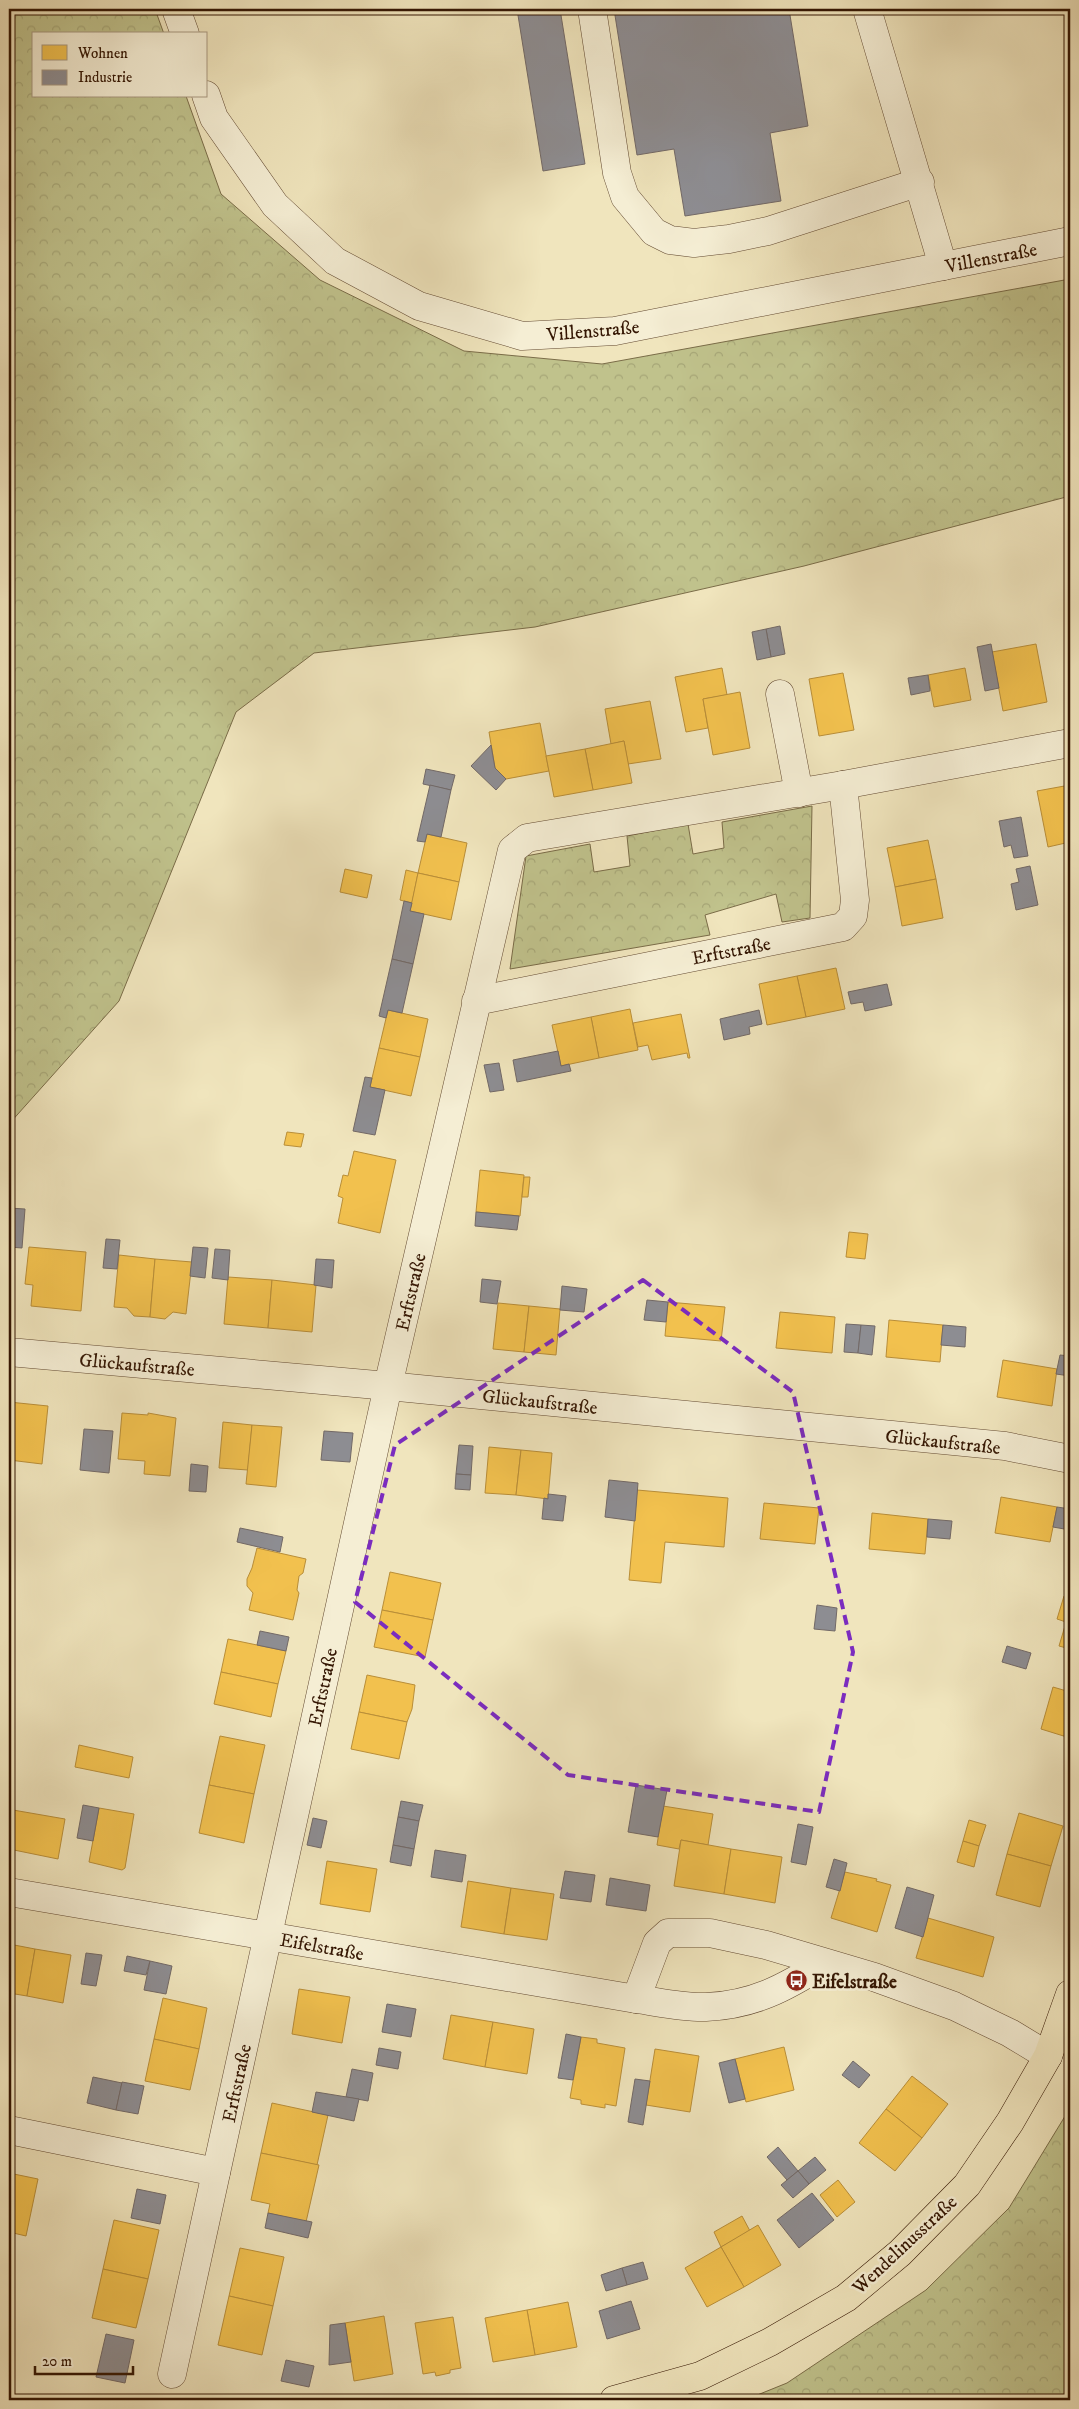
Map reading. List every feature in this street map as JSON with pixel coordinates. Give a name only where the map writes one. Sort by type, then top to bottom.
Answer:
[{"type":"main road","name":"Wendelinusstraße","points":[[614,2400],[700,2376],[770,2342],[846,2298],[900,2253],[967,2185],[1010,2122],[1048,2056],[1070,1994]]},
{"type":"street","points":[[176,9],[184,32]]},
{"type":"street","points":[[592,9],[618,173],[625,197],[654,232],[670,240],[694,243],[729,239],[768,231],[920,182]]},
{"type":"street","points":[[867,9],[920,182],[943,266]]},
{"type":"street","name":"Villenstraße","points":[[207,98],[214,118],[275,205],[335,261],[419,306],[522,336],[615,331],[1070,241]]},
{"type":"street","points":[[780,694],[799,793]]},
{"type":"street","name":"Erftstraße","points":[[172,2374],[388,1386],[512,850],[526,838],[799,793],[1070,743]]},
{"type":"street","name":"Erftstraße","points":[[476,1001],[843,927],[853,916],[855,900],[843,785]]},
{"type":"street","name":"Glückaufstraße","points":[[9,1352],[388,1386],[1004,1446],[1070,1459]]},
{"type":"street","name":"Eifelstraße","points":[[9,1892],[636,1999],[705,2008],[763,1997],[824,1963]]},
{"type":"street","points":[[636,1999],[657,1943],[668,1933],[710,1933],[766,1945],[874,1977],[954,2006],[1010,2033],[1048,2056]]},
{"type":"street","points":[[9,2130],[216,2172]]},
{"type":"highlighted area","points":[[643,1280],[793,1392],[853,1652],[819,1812],[568,1775],[355,1602],[395,1445]]},
{"type":"green space","points":[[9,9],[155,9],[163,32],[32,32],[32,98],[187,98],[221,194],[320,280],[464,351],[602,364],[1070,279],[1070,496],[804,566],[535,627],[314,653],[236,712],[119,1001],[9,1124]]},
{"type":"green space","points":[[812,806],[810,918],[782,922],[776,894],[705,915],[710,935],[510,969],[526,856],[590,844],[594,872],[630,866],[627,836],[688,824],[693,854],[724,848],[722,822]]},
{"type":"green space","points":[[1070,2108],[1070,2400],[745,2400],[787,2383],[926,2290],[1009,2208]]},
{"type":"building: Wohnen","points":[[1036,644],[1047,702],[1003,711],[992,652]]},
{"type":"building: Wohnen","points":[[722,668],[727,695],[703,699],[708,728],[686,732],[675,677]]},
{"type":"building: Wohnen","points":[[965,668],[971,700],[934,707],[928,675]]},
{"type":"building: Wohnen","points":[[843,673],[854,730],[819,736],[809,679]]},
{"type":"building: Wohnen","points":[[740,692],[750,748],[713,755],[703,699]]},
{"type":"building: Wohnen","points":[[650,701],[661,759],[628,764],[624,741],[611,744],[605,709]]},
{"type":"building: Wohnen","points":[[540,723],[549,771],[506,779],[495,768],[489,732]]},
{"type":"building: Wohnen","points":[[624,741],[632,783],[593,790],[585,749]]},
{"type":"building: Wohnen","points":[[585,749],[593,790],[554,797],[546,756]]},
{"type":"building: Wohnen","points":[[1070,785],[1070,842],[1048,847],[1037,791]]},
{"type":"building: Wohnen","points":[[427,834],[467,843],[459,882],[418,873]]},
{"type":"building: Wohnen","points":[[928,840],[936,879],[895,887],[887,848]]},
{"type":"building: Wohnen","points":[[345,869],[372,875],[367,898],[340,892]]},
{"type":"building: Wohnen","points":[[406,870],[418,873],[412,903],[400,900]]},
{"type":"building: Wohnen","points":[[418,873],[459,882],[451,920],[410,911]]},
{"type":"building: Wohnen","points":[[936,879],[943,918],[902,926],[895,887]]},
{"type":"building: Wohnen","points":[[836,968],[845,1009],[806,1017],[797,976]]},
{"type":"building: Wohnen","points":[[797,976],[806,1017],[767,1025],[759,984]]},
{"type":"building: Wohnen","points":[[630,1009],[638,1050],[599,1058],[591,1017]]},
{"type":"building: Wohnen","points":[[388,1010],[428,1019],[420,1057],[379,1048]]},
{"type":"building: Wohnen","points":[[681,1014],[690,1058],[688,1058],[687,1053],[652,1060],[648,1045],[638,1047],[633,1023]]},
{"type":"building: Wohnen","points":[[591,1017],[599,1058],[561,1066],[552,1025]]},
{"type":"building: Wohnen","points":[[379,1048],[420,1057],[411,1096],[370,1087]]},
{"type":"building: Wohnen","points":[[287,1132],[304,1134],[301,1147],[284,1145]]},
{"type":"building: Wohnen","points":[[354,1151],[396,1160],[380,1233],[338,1223],[343,1198],[338,1196],[343,1175],[348,1176]]},
{"type":"building: Wohnen","points":[[480,1170],[524,1175],[520,1216],[476,1212]]},
{"type":"building: Wohnen","points":[[524,1177],[530,1177],[528,1197],[522,1197]]},
{"type":"building: Wohnen","points":[[849,1232],[868,1234],[865,1259],[846,1257]]},
{"type":"building: Wohnen","points":[[29,1247],[86,1252],[81,1311],[31,1306],[33,1285],[25,1284]]},
{"type":"building: Wohnen","points":[[119,1255],[155,1259],[150,1317],[134,1316],[127,1308],[114,1307]]},
{"type":"building: Wohnen","points":[[155,1259],[192,1262],[186,1314],[173,1312],[165,1319],[150,1317]]},
{"type":"building: Wohnen","points":[[228,1277],[272,1280],[268,1328],[224,1324]]},
{"type":"building: Wohnen","points":[[272,1280],[316,1285],[312,1332],[268,1328]]},
{"type":"building: Wohnen","points":[[668,1302],[725,1307],[721,1341],[665,1336]]},
{"type":"building: Wohnen","points":[[498,1303],[529,1306],[524,1352],[493,1349]]},
{"type":"building: Wohnen","points":[[529,1306],[560,1309],[556,1355],[524,1352]]},
{"type":"building: Wohnen","points":[[780,1312],[835,1317],[832,1353],[776,1348]]},
{"type":"building: Wohnen","points":[[889,1320],[943,1325],[940,1362],[886,1357]]},
{"type":"building: Wohnen","points":[[1003,1360],[1057,1369],[1052,1406],[997,1397]]},
{"type":"building: Wohnen","points":[[9,1402],[48,1406],[42,1464],[9,1460]]},
{"type":"building: Wohnen","points":[[122,1413],[148,1415],[148,1413],[176,1418],[170,1476],[144,1474],[145,1461],[118,1459]]},
{"type":"building: Wohnen","points":[[223,1422],[252,1425],[248,1470],[219,1468]]},
{"type":"building: Wohnen","points":[[252,1425],[282,1427],[276,1487],[246,1484]]},
{"type":"building: Wohnen","points":[[489,1447],[521,1450],[516,1495],[485,1493]]},
{"type":"building: Wohnen","points":[[521,1450],[552,1453],[548,1499],[516,1495]]},
{"type":"building: Wohnen","points":[[637,1490],[728,1498],[724,1547],[665,1542],[661,1583],[629,1580]]},
{"type":"building: Wohnen","points":[[1001,1497],[1057,1507],[1050,1542],[995,1533]]},
{"type":"building: Wohnen","points":[[764,1503],[819,1508],[815,1544],[760,1539]]},
{"type":"building: Wohnen","points":[[872,1513],[928,1519],[925,1554],[869,1549]]},
{"type":"building: Wohnen","points":[[257,1548],[306,1559],[303,1573],[299,1576],[297,1590],[299,1593],[293,1620],[249,1610],[253,1593],[247,1586],[247,1579]]},
{"type":"building: Wohnen","points":[[390,1572],[441,1583],[433,1620],[382,1610]]},
{"type":"building: Wohnen","points":[[1064,1596],[1070,1598],[1070,1609],[1066,1622],[1057,1619]]},
{"type":"building: Wohnen","points":[[1070,1609],[1070,1649],[1059,1646]]},
{"type":"building: Wohnen","points":[[382,1610],[433,1620],[425,1657],[374,1647]]},
{"type":"building: Wohnen","points":[[228,1639],[286,1651],[278,1684],[221,1672]]},
{"type":"building: Wohnen","points":[[221,1672],[278,1684],[271,1717],[214,1704]]},
{"type":"building: Wohnen","points":[[367,1675],[415,1685],[412,1709],[407,1722],[359,1712]]},
{"type":"building: Wohnen","points":[[1053,1687],[1070,1692],[1070,1738],[1041,1729]]},
{"type":"building: Wohnen","points":[[359,1712],[407,1722],[399,1759],[351,1749]]},
{"type":"building: Wohnen","points":[[220,1736],[265,1745],[254,1794],[209,1785]]},
{"type":"building: Wohnen","points":[[79,1745],[133,1757],[129,1778],[75,1767]]},
{"type":"building: Wohnen","points":[[209,1785],[254,1794],[244,1843],[199,1833]]},
{"type":"building: Wohnen","points":[[663,1806],[713,1814],[708,1845],[681,1840],[679,1849],[657,1845]]},
{"type":"building: Wohnen","points":[[99,1808],[134,1814],[125,1868],[122,1870],[89,1862]]},
{"type":"building: Wohnen","points":[[13,1810],[65,1819],[58,1859],[9,1849]]},
{"type":"building: Wohnen","points":[[1019,1813],[1063,1826],[1051,1866],[1007,1854]]},
{"type":"building: Wohnen","points":[[969,1820],[986,1825],[979,1846],[963,1841]]},
{"type":"building: Wohnen","points":[[681,1840],[731,1849],[724,1894],[674,1886]]},
{"type":"building: Wohnen","points":[[963,1841],[979,1846],[974,1867],[957,1862]]},
{"type":"building: Wohnen","points":[[731,1849],[782,1857],[775,1903],[724,1894]]},
{"type":"building: Wohnen","points":[[1007,1854],[1051,1866],[1040,1907],[996,1895]]},
{"type":"building: Wohnen","points":[[327,1861],[377,1869],[370,1912],[320,1904]]},
{"type":"building: Wohnen","points":[[845,1872],[877,1879],[876,1881],[891,1885],[877,1932],[831,1918]]},
{"type":"building: Wohnen","points":[[468,1881],[511,1888],[504,1934],[461,1927]]},
{"type":"building: Wohnen","points":[[511,1888],[554,1894],[547,1940],[504,1934]]},
{"type":"building: Wohnen","points":[[928,1918],[994,1937],[983,1977],[916,1958]]},
{"type":"building: Wohnen","points":[[9,1944],[35,1949],[27,1996],[9,1993]]},
{"type":"building: Wohnen","points":[[35,1949],[71,1955],[63,2003],[27,1996]]},
{"type":"building: Wohnen","points":[[299,1989],[350,1997],[342,2043],[292,2034]]},
{"type":"building: Wohnen","points":[[163,1998],[207,2008],[199,2049],[154,2039]]},
{"type":"building: Wohnen","points":[[451,2015],[493,2022],[485,2067],[443,2059]]},
{"type":"building: Wohnen","points":[[493,2022],[534,2029],[527,2074],[485,2067]]},
{"type":"building: Wohnen","points":[[581,2037],[597,2039],[597,2043],[625,2048],[616,2106],[605,2104],[605,2108],[581,2104],[581,2100],[570,2098]]},
{"type":"building: Wohnen","points":[[154,2039],[199,2049],[190,2090],[145,2081]]},
{"type":"building: Wohnen","points":[[784,2047],[794,2090],[746,2102],[735,2059]]},
{"type":"building: Wohnen","points":[[655,2049],[699,2056],[690,2112],[646,2105]]},
{"type":"building: Wohnen","points":[[912,2076],[948,2104],[922,2138],[886,2109]]},
{"type":"building: Wohnen","points":[[272,2103],[328,2115],[317,2165],[261,2153]]},
{"type":"building: Wohnen","points":[[886,2109],[922,2138],[895,2171],[859,2143]]},
{"type":"building: Wohnen","points":[[261,2153],[319,2165],[306,2222],[268,2213],[270,2204],[251,2200]]},
{"type":"building: Wohnen","points":[[9,2173],[38,2179],[26,2236],[9,2232]]},
{"type":"building: Wohnen","points":[[838,2180],[855,2202],[837,2217],[820,2195]]},
{"type":"building: Wohnen","points":[[742,2216],[750,2231],[721,2247],[714,2232]]},
{"type":"building: Wohnen","points":[[114,2220],[159,2230],[148,2279],[103,2269]]},
{"type":"building: Wohnen","points":[[758,2225],[781,2265],[744,2287],[721,2247]]},
{"type":"building: Wohnen","points":[[721,2247],[744,2287],[707,2307],[685,2268]]},
{"type":"building: Wohnen","points":[[240,2248],[284,2257],[273,2306],[229,2296]]},
{"type":"building: Wohnen","points":[[103,2269],[148,2279],[136,2328],[92,2318]]},
{"type":"building: Wohnen","points":[[229,2296],[273,2306],[262,2355],[218,2345]]},
{"type":"building: Wohnen","points":[[568,2302],[577,2347],[535,2355],[527,2310]]},
{"type":"building: Wohnen","points":[[527,2310],[535,2355],[493,2362],[485,2318]]},
{"type":"building: Wohnen","points":[[384,2316],[393,2374],[354,2381],[345,2323]]},
{"type":"building: Wohnen","points":[[453,2317],[461,2368],[436,2376],[435,2372],[423,2374],[415,2323]]},
{"type":"building: Industrie","points":[[517,9],[560,9],[585,164],[543,171]]},
{"type":"building: Industrie","points":[[614,9],[789,9],[808,126],[770,133],[781,201],[685,216],[674,149],[637,155]]},
{"type":"building: Industrie","points":[[780,626],[785,654],[771,657],[766,629]]},
{"type":"building: Industrie","points":[[766,629],[771,657],[757,660],[752,632]]},
{"type":"building: Industrie","points":[[991,644],[999,688],[985,691],[977,647]]},
{"type":"building: Industrie","points":[[928,675],[930,691],[911,695],[908,678]]},
{"type":"building: Industrie","points":[[491,745],[495,768],[506,779],[496,790],[471,766]]},
{"type":"building: Industrie","points":[[426,769],[455,775],[451,790],[423,784]]},
{"type":"building: Industrie","points":[[430,785],[451,790],[441,837],[427,834],[425,842],[417,841]]},
{"type":"building: Industrie","points":[[1021,817],[1028,856],[1014,858],[1011,845],[1004,847],[999,821]]},
{"type":"building: Industrie","points":[[1030,866],[1038,905],[1016,910],[1011,884],[1019,882],[1016,869]]},
{"type":"building: Industrie","points":[[404,901],[412,903],[410,911],[424,914],[413,964],[392,959]]},
{"type":"building: Industrie","points":[[392,959],[413,964],[402,1013],[388,1010],[386,1018],[379,1016]]},
{"type":"building: Industrie","points":[[887,984],[892,1005],[865,1011],[863,1002],[851,1004],[848,992]]},
{"type":"building: Industrie","points":[[759,1010],[762,1024],[749,1027],[750,1034],[724,1040],[720,1019]]},
{"type":"building: Industrie","points":[[558,1051],[561,1066],[569,1064],[571,1071],[517,1082],[513,1060]]},
{"type":"building: Industrie","points":[[499,1063],[504,1090],[490,1092],[484,1065]]},
{"type":"building: Industrie","points":[[365,1077],[372,1078],[370,1087],[385,1090],[375,1135],[353,1131]]},
{"type":"building: Industrie","points":[[9,1208],[25,1209],[22,1248],[9,1247]]},
{"type":"building: Industrie","points":[[476,1212],[519,1216],[517,1230],[475,1226]]},
{"type":"building: Industrie","points":[[106,1239],[120,1240],[117,1269],[103,1268]]},
{"type":"building: Industrie","points":[[193,1247],[208,1248],[205,1278],[190,1276]]},
{"type":"building: Industrie","points":[[215,1249],[230,1250],[228,1280],[212,1278]]},
{"type":"building: Industrie","points":[[316,1259],[334,1260],[332,1288],[314,1285]]},
{"type":"building: Industrie","points":[[482,1279],[501,1281],[497,1304],[480,1302]]},
{"type":"building: Industrie","points":[[562,1286],[587,1289],[584,1312],[560,1310]]},
{"type":"building: Industrie","points":[[647,1300],[668,1302],[666,1322],[644,1320]]},
{"type":"building: Industrie","points":[[846,1324],[861,1325],[858,1353],[844,1352]]},
{"type":"building: Industrie","points":[[861,1325],[875,1326],[872,1355],[858,1353]]},
{"type":"building: Industrie","points":[[943,1325],[966,1327],[965,1347],[941,1345]]},
{"type":"building: Industrie","points":[[1060,1355],[1070,1356],[1070,1376],[1056,1374]]},
{"type":"building: Industrie","points":[[84,1429],[113,1431],[109,1473],[80,1470]]},
{"type":"building: Industrie","points":[[324,1431],[353,1433],[350,1462],[321,1460]]},
{"type":"building: Industrie","points":[[459,1445],[473,1446],[471,1475],[456,1474]]},
{"type":"building: Industrie","points":[[191,1464],[208,1466],[206,1492],[189,1491]]},
{"type":"building: Industrie","points":[[456,1474],[471,1475],[470,1490],[455,1489]]},
{"type":"building: Industrie","points":[[609,1480],[638,1483],[635,1521],[605,1517]]},
{"type":"building: Industrie","points":[[548,1494],[566,1496],[563,1521],[542,1519],[544,1498],[548,1499]]},
{"type":"building: Industrie","points":[[1057,1507],[1070,1509],[1070,1530],[1053,1527]]},
{"type":"building: Industrie","points":[[928,1519],[952,1521],[950,1539],[927,1537]]},
{"type":"building: Industrie","points":[[240,1528],[283,1537],[280,1552],[237,1542]]},
{"type":"building: Industrie","points":[[817,1605],[837,1608],[835,1631],[814,1629]]},
{"type":"building: Industrie","points":[[260,1631],[289,1637],[286,1651],[257,1645]]},
{"type":"building: Industrie","points":[[1007,1646],[1031,1653],[1026,1669],[1002,1662]]},
{"type":"building: Industrie","points":[[636,1785],[667,1790],[658,1837],[628,1832]]},
{"type":"building: Industrie","points":[[401,1801],[423,1805],[419,1821],[398,1817]]},
{"type":"building: Industrie","points":[[83,1805],[99,1808],[93,1841],[77,1838]]},
{"type":"building: Industrie","points":[[398,1817],[419,1821],[414,1849],[393,1845]]},
{"type":"building: Industrie","points":[[313,1818],[327,1821],[321,1848],[307,1845]]},
{"type":"building: Industrie","points":[[798,1824],[813,1827],[806,1865],[791,1862]]},
{"type":"building: Industrie","points":[[393,1845],[414,1849],[411,1866],[390,1862]]},
{"type":"building: Industrie","points":[[435,1850],[466,1855],[462,1882],[431,1877]]},
{"type":"building: Industrie","points":[[834,1859],[847,1863],[840,1891],[826,1887]]},
{"type":"building: Industrie","points":[[565,1871],[595,1875],[591,1902],[560,1898]]},
{"type":"building: Industrie","points":[[610,1878],[650,1885],[646,1911],[606,1905]]},
{"type":"building: Industrie","points":[[907,1887],[934,1895],[923,1937],[895,1928]]},
{"type":"building: Industrie","points":[[86,1953],[102,1955],[96,1986],[81,1984]]},
{"type":"building: Industrie","points":[[127,1956],[150,1961],[146,1975],[124,1971]]},
{"type":"building: Industrie","points":[[150,1961],[172,1966],[166,1994],[144,1990]]},
{"type":"building: Industrie","points":[[387,2004],[416,2009],[411,2037],[382,2032]]},
{"type":"building: Industrie","points":[[566,2034],[581,2037],[573,2080],[558,2078]]},
{"type":"building: Industrie","points":[[379,2048],[401,2052],[398,2069],[376,2065]]},
{"type":"building: Industrie","points":[[735,2059],[745,2099],[729,2103],[719,2063]]},
{"type":"building: Industrie","points":[[853,2061],[870,2075],[859,2088],[842,2075]]},
{"type":"building: Industrie","points":[[352,2069],[373,2073],[368,2101],[346,2097]]},
{"type":"building: Industrie","points":[[93,2077],[122,2083],[116,2110],[87,2103]]},
{"type":"building: Industrie","points":[[635,2079],[650,2081],[643,2125],[628,2122]]},
{"type":"building: Industrie","points":[[122,2082],[144,2086],[138,2114],[116,2110]]},
{"type":"building: Industrie","points":[[316,2092],[359,2099],[354,2121],[312,2112]]},
{"type":"building: Industrie","points":[[778,2147],[798,2171],[787,2180],[767,2157]]},
{"type":"building: Industrie","points":[[815,2157],[826,2170],[809,2184],[798,2171]]},
{"type":"building: Industrie","points":[[798,2171],[809,2184],[793,2198],[781,2185]]},
{"type":"building: Industrie","points":[[137,2189],[166,2195],[160,2224],[131,2218]]},
{"type":"building: Industrie","points":[[812,2193],[834,2220],[799,2248],[777,2220]]},
{"type":"building: Industrie","points":[[268,2213],[312,2222],[308,2238],[265,2228]]},
{"type":"building: Industrie","points":[[643,2262],[648,2279],[627,2285],[622,2268]]},
{"type":"building: Industrie","points":[[622,2268],[627,2285],[606,2291],[601,2275]]},
{"type":"building: Industrie","points":[[631,2301],[640,2329],[607,2339],[599,2311]]},
{"type":"building: Industrie","points":[[345,2323],[351,2362],[329,2365],[330,2325]]},
{"type":"building: Industrie","points":[[106,2334],[134,2340],[125,2383],[96,2377]]},
{"type":"building: Industrie","points":[[286,2360],[314,2366],[309,2387],[281,2381]]},
{"type":"place","name":"Eifelstraße","points":[[796,1981]]}]
